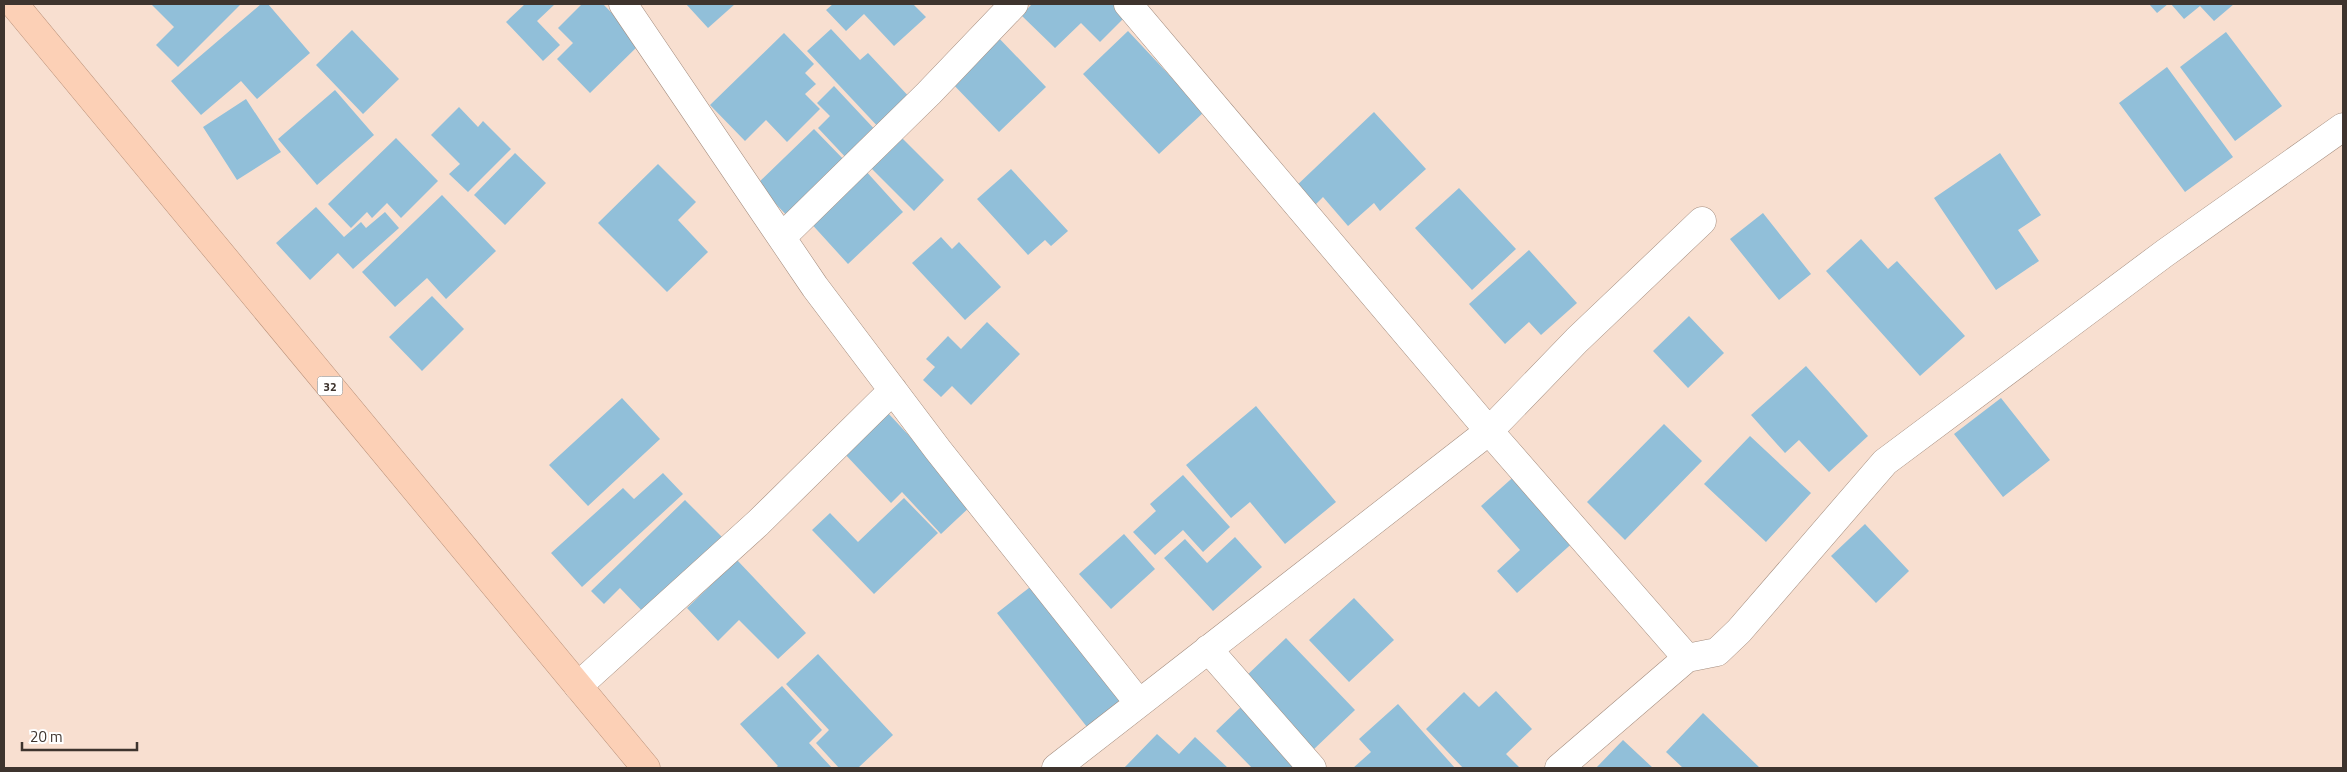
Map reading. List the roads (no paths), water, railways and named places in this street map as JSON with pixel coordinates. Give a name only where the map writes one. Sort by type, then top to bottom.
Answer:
[{"type":"highway","name":"32","points":[[14,4],[646,768]]},
{"type":"street","points":[[624,4],[815,287],[893,390],[1138,702]]},
{"type":"street","points":[[782,238],[929,93],[1014,4]]},
{"type":"street","points":[[1128,4],[1489,431],[1686,658]]},
{"type":"street","points":[[1559,768],[1686,658],[1717,652],[1739,631],[1885,462],[2165,253],[2343,127]]},
{"type":"street","points":[[1056,768],[1138,702],[1489,431],[1578,340],[1702,222]]},
{"type":"street","points":[[578,686],[758,523],[893,390]]},
{"type":"street","points":[[1208,649],[1312,768]]}]
